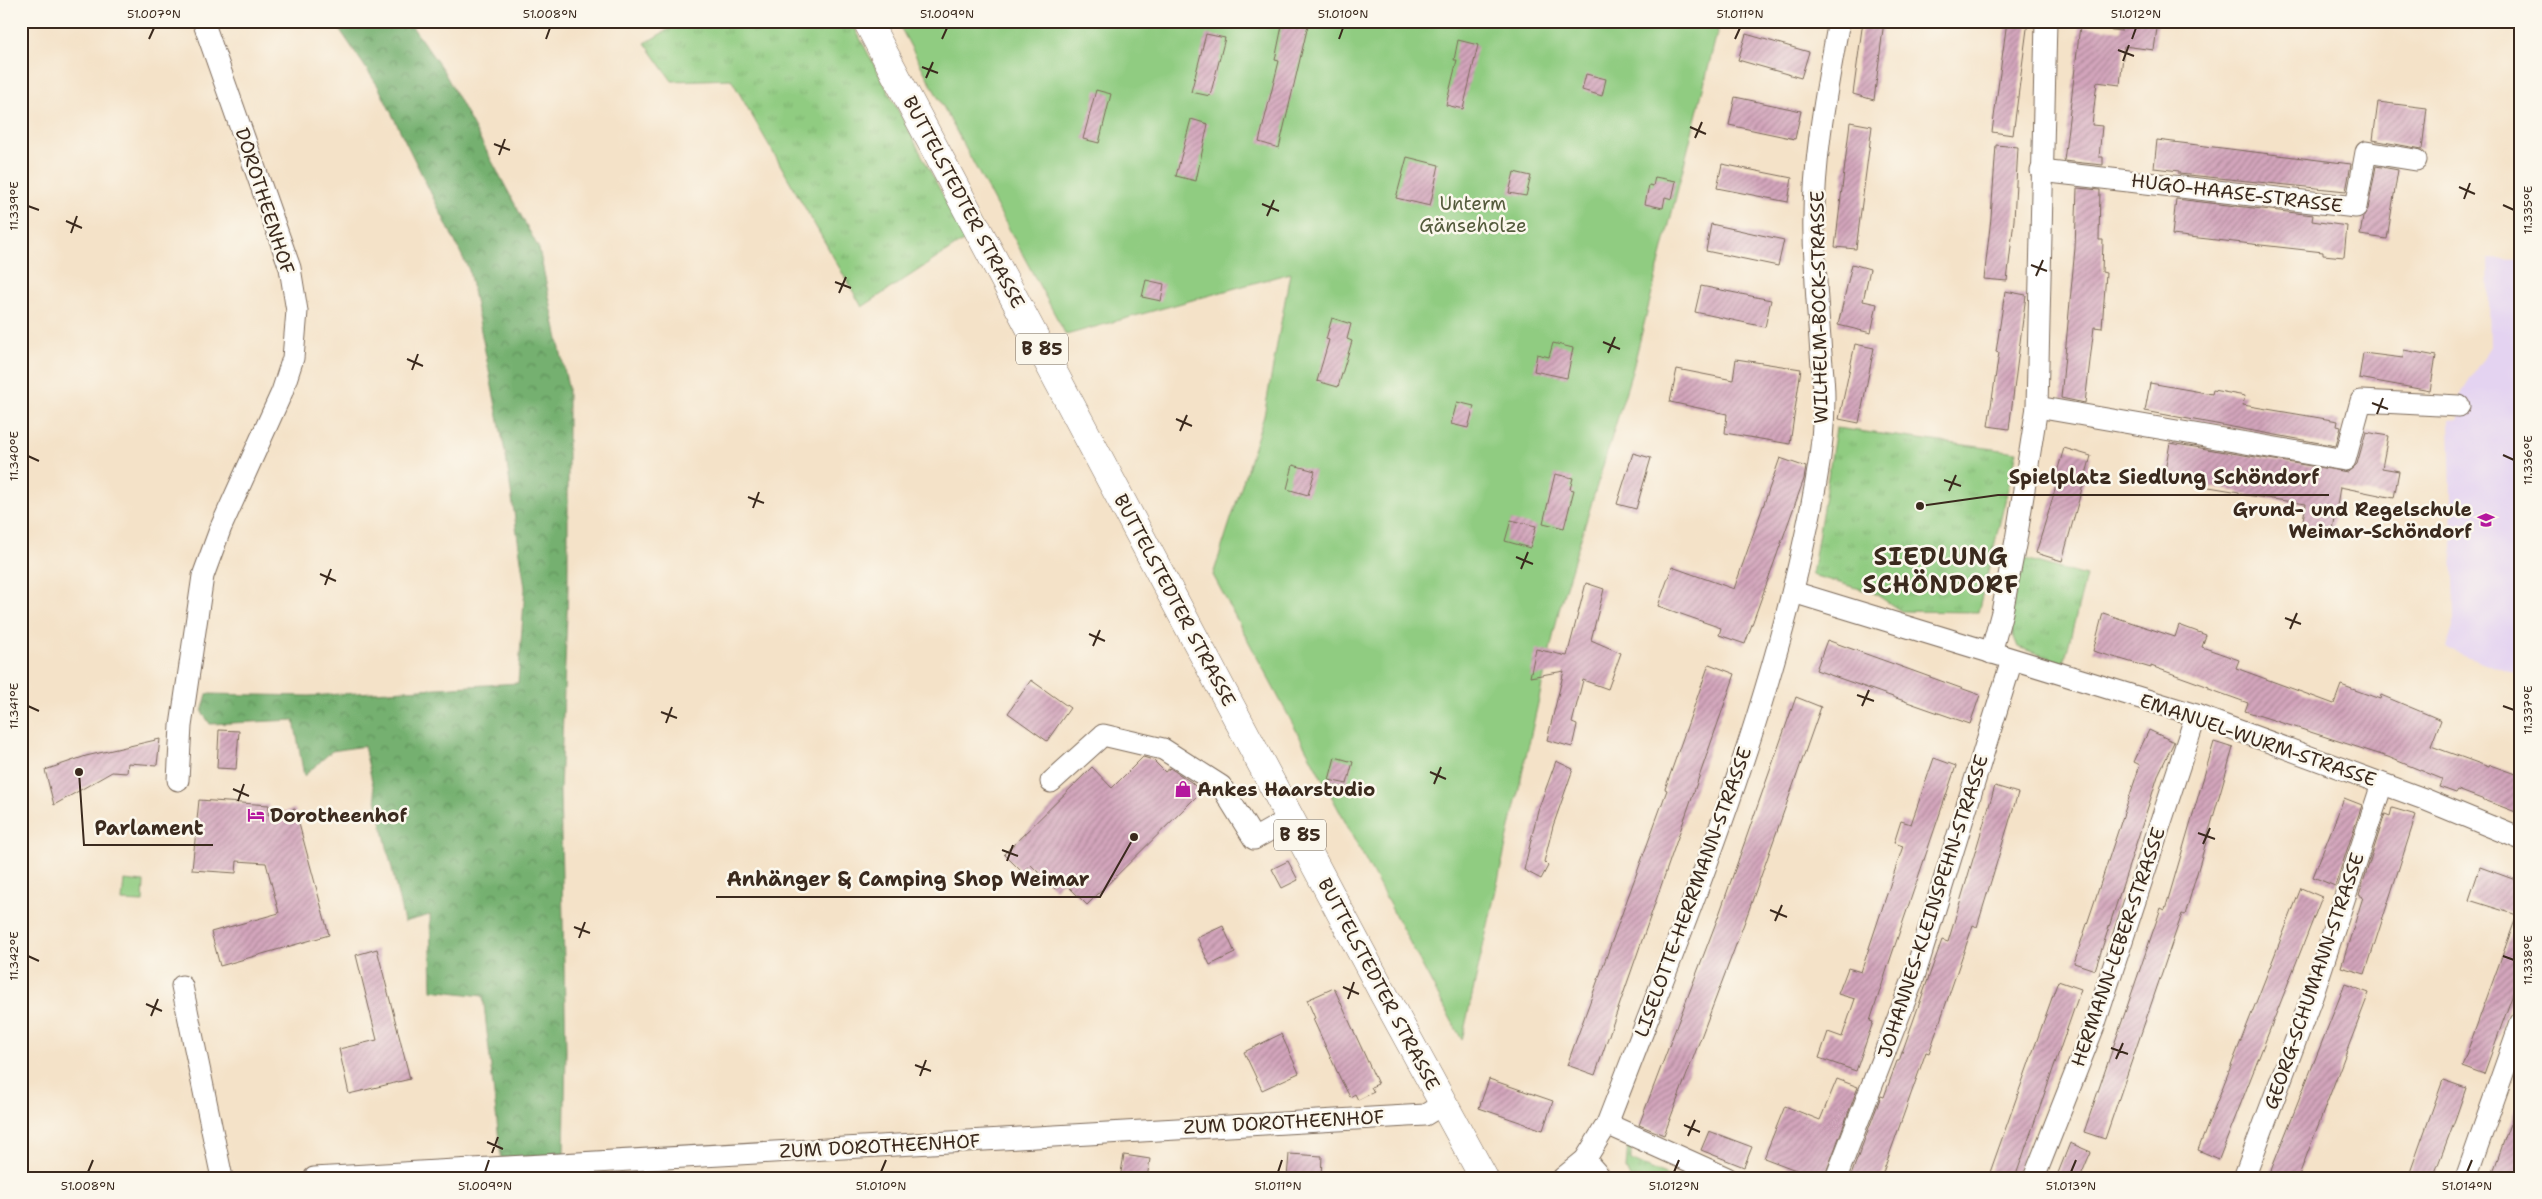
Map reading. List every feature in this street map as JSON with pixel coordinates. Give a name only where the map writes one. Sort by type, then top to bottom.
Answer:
[{"type":"main road","name":"BUTTELSTEDTER STRASSE","points":[[867,21],[1484,1178]]},
{"type":"street","name":"DOROTHEENHOF","points":[[178,780],[181,726],[204,576],[220,527],[282,392],[293,358],[297,310],[290,268],[204,21]]},
{"type":"street","name":"WILHELM-BOCK-STRASSE","points":[[1793,592],[1816,482],[1821,439],[1824,397],[1816,281],[1815,187],[1826,92],[1839,21]]},
{"type":"street","points":[[1991,653],[2002,612],[2016,540],[2037,407],[2041,171],[2046,21]]},
{"type":"street","name":"HUGO-HAASE-STRASSE","points":[[2041,171],[2356,207],[2366,152],[2416,160]]},
{"type":"street","points":[[2037,407],[2345,460],[2361,401],[2454,405]]},
{"type":"street","name":"EMANUEL-WURM-STRASSE","points":[[1793,592],[2012,660],[2196,714],[2521,839]]},
{"type":"street","name":"LISELOTTE-HERRMANN-STRASSE","points":[[1563,1178],[1585,1160],[1607,1124],[1719,826],[1760,707],[1793,592]]},
{"type":"street","name":"JOHANNES-KLEINSPEHN-STRASSE","points":[[1836,1178],[1914,977],[2012,660]]},
{"type":"street","name":"HERMANN-LEBER-STRASSE","points":[[2034,1178],[2094,1026],[2196,714]]},
{"type":"street","points":[[1051,782],[1103,735],[1163,749],[1221,786],[1254,839],[1291,818]]},
{"type":"street","name":"GEORG-SCHUMANN-STRASSE","points":[[2244,1178],[2313,994],[2382,784]]},
{"type":"street","points":[[182,986],[222,1178]]},
{"type":"street","points":[[2466,1178],[2521,1022]]},
{"type":"street","name":"ZUM DOROTHEENHOF","points":[[314,1178],[1425,1115],[1443,1104]]},
{"type":"street","points":[[1607,1124],[1727,1178]]},
{"type":"street","points":[[1585,1160],[1602,1178]]},
{"type":"shaded area","name":"Grund- und Regelschule Weimar-Schöndorf","points":[[2488,259],[2521,260],[2521,677],[2446,648],[2454,619],[2449,420],[2459,419],[2459,397],[2490,348]]},
{"type":"green space","points":[[334,21],[408,21],[443,70],[539,249],[568,387],[568,588],[560,791],[566,1050],[564,1156],[501,1158],[483,996],[432,990],[430,915],[404,922],[364,746],[332,751],[304,776],[294,720],[210,724],[202,712],[207,694],[309,696],[518,683],[525,588],[506,457],[469,270],[378,86]]},
{"type":"green space","points":[[683,21],[851,21],[966,239],[862,307],[731,79],[672,81],[645,43]]},
{"type":"green space","name":"Unterm Gänseholze","points":[[897,21],[1720,21],[1633,368],[1560,606],[1462,1040],[1213,575],[1264,416],[1290,273],[1066,335]]},
{"type":"green space","points":[[1836,428],[2017,452],[1978,612],[1901,611],[1874,593],[1812,575]]},
{"type":"green space","points":[[2022,558],[2086,576],[2064,663],[2018,647],[2009,625]]},
{"type":"green space","points":[[124,880],[144,882],[143,902],[122,901]]},
{"type":"green space","points":[[1628,1142],[1631,1144],[1631,1160],[1672,1178],[1630,1178],[1626,1169]]},
{"type":"building","points":[[1283,21],[1309,21],[1279,148],[1259,142],[1279,61],[1275,60]]},
{"type":"building","points":[[1863,21],[1884,21],[1874,100],[1853,94]]},
{"type":"building","points":[[2007,21],[2028,21],[2013,135],[1992,132]]},
{"type":"building","points":[[2122,21],[2158,21],[2154,50],[2124,46],[2120,85],[2097,82],[2092,125],[2102,126],[2099,157],[2103,157],[2103,165],[2064,161],[2080,26],[2121,31]]},
{"type":"building","points":[[1206,34],[1225,38],[1210,96],[1191,92]]},
{"type":"building","points":[[1746,34],[1809,52],[1801,78],[1738,60]]},
{"type":"building","points":[[1458,40],[1478,45],[1463,109],[1446,105],[1457,60],[1454,60]]},
{"type":"building","points":[[1586,74],[1606,79],[1602,96],[1582,90]]},
{"type":"building","points":[[1096,90],[1111,94],[1099,143],[1083,139]]},
{"type":"building","points":[[1735,97],[1801,111],[1795,139],[1729,125]]},
{"type":"building","points":[[2378,102],[2427,108],[2422,149],[2373,140]]},
{"type":"building","points":[[1191,119],[1208,124],[1196,181],[1176,176]]},
{"type":"building","points":[[1850,122],[1872,126],[1856,249],[1835,247]]},
{"type":"building","points":[[2157,140],[2351,164],[2346,191],[2179,174],[2179,171],[2154,168]]},
{"type":"building","points":[[1996,145],[2018,147],[2014,220],[2007,281],[1984,279],[1991,218]]},
{"type":"building","points":[[1407,157],[1439,165],[1430,206],[1396,198]]},
{"type":"building","points":[[1722,164],[1792,178],[1788,202],[1717,188]]},
{"type":"building","points":[[2376,166],[2398,170],[2387,239],[2360,235],[2363,217],[2368,209]]},
{"type":"building","points":[[1514,172],[1531,176],[1526,196],[1509,193]]},
{"type":"building","points":[[1655,177],[1676,181],[1672,199],[1665,197],[1663,208],[1645,204],[1649,185],[1653,186]]},
{"type":"building","points":[[2077,188],[2100,190],[2099,240],[2103,240],[2102,272],[2106,273],[2102,328],[2094,327],[2085,403],[2061,398],[2075,248]]},
{"type":"building","points":[[2176,199],[2313,215],[2312,221],[2347,226],[2344,257],[2323,255],[2323,252],[2172,235]]},
{"type":"building","points":[[1711,224],[1784,240],[1778,266],[1706,251]]},
{"type":"building","points":[[1852,264],[1870,269],[1863,301],[1877,304],[1871,333],[1838,325]]},
{"type":"building","points":[[1146,280],[1164,284],[1161,301],[1142,297]]},
{"type":"building","points":[[1701,286],[1771,300],[1765,327],[1695,312]]},
{"type":"building","points":[[2005,291],[2026,295],[2009,429],[1988,426],[1999,353],[1996,352]]},
{"type":"building","points":[[1332,318],[1351,324],[1347,339],[1352,341],[1338,387],[1317,381],[1329,340],[1326,339]]},
{"type":"building","points":[[1553,343],[1573,348],[1567,378],[1534,371],[1537,354],[1549,357]]},
{"type":"building","points":[[1855,344],[1874,348],[1859,423],[1839,419]]},
{"type":"building","points":[[2404,350],[2436,356],[2430,391],[2359,378],[2363,353],[2403,358]]},
{"type":"building","points":[[1736,359],[1801,369],[1790,444],[1725,433],[1727,414],[1670,402],[1677,369],[1733,380]]},
{"type":"building","points":[[2150,383],[2212,394],[2213,390],[2245,396],[2243,405],[2338,421],[2337,426],[2341,427],[2336,446],[2145,411]]},
{"type":"building","points":[[1457,402],[1474,406],[1468,428],[1451,424]]},
{"type":"building","points":[[2366,432],[2388,436],[2382,468],[2399,471],[2394,498],[2340,487],[2333,530],[2302,525],[2306,504],[2239,494],[2239,492],[2203,486],[2203,483],[2164,476],[2170,443],[2348,472],[2357,464]]},
{"type":"building","points":[[2064,448],[2091,456],[2062,561],[2036,553],[2058,480],[2055,479]]},
{"type":"building","points":[[1633,453],[1651,458],[1636,509],[1617,504]]},
{"type":"building","points":[[1780,458],[1806,467],[1804,479],[1745,644],[1719,635],[1721,628],[1658,606],[1672,567],[1734,589]]},
{"type":"building","points":[[1293,465],[1315,471],[1308,495],[1287,489]]},
{"type":"building","points":[[1555,474],[1573,478],[1570,489],[1574,490],[1564,528],[1543,523]]},
{"type":"building","points":[[1511,520],[1536,526],[1530,548],[1505,541]]},
{"type":"building","points":[[1586,583],[1604,589],[1591,640],[1621,653],[1608,689],[1583,680],[1572,723],[1577,725],[1572,747],[1547,740],[1564,671],[1530,677],[1536,649],[1567,656]]},
{"type":"building","points":[[2103,613],[2175,637],[2179,625],[2206,635],[2202,647],[2239,660],[2236,668],[2334,704],[2341,685],[2380,699],[2381,695],[2441,720],[2431,746],[2489,767],[2490,765],[2521,776],[2521,814],[2458,790],[2456,793],[2439,787],[2442,779],[2388,757],[2245,711],[2248,703],[2209,689],[2209,687],[2151,666],[2151,668],[2093,651]]},
{"type":"building","points":[[1827,640],[1980,695],[1970,724],[1816,670]]},
{"type":"building","points":[[1709,664],[1735,674],[1595,1075],[1567,1065],[1667,790],[1665,789]]},
{"type":"building","points":[[1031,680],[1070,708],[1047,741],[1008,713]]},
{"type":"building","points":[[1796,697],[1821,707],[1745,921],[1664,1135],[1639,1125],[1720,912]]},
{"type":"building","points":[[219,730],[239,731],[236,769],[217,768]]},
{"type":"building","points":[[2149,730],[2174,742],[2159,773],[2095,970],[2074,963],[2140,765],[2134,762]]},
{"type":"building","points":[[160,739],[157,765],[128,763],[127,773],[112,772],[54,805],[45,770],[86,756]]},
{"type":"building","points":[[2214,742],[2233,748],[2185,915],[2182,914],[2105,1139],[2084,1132],[2161,908],[2165,910]]},
{"type":"building","points":[[1143,757],[1153,760],[1165,772],[1170,768],[1191,782],[1201,792],[1087,905],[1063,881],[1055,889],[1031,865],[1023,873],[1004,854],[1092,767],[1112,788]]},
{"type":"building","points":[[1335,757],[1353,762],[1347,784],[1329,780]]},
{"type":"building","points":[[1934,758],[1956,766],[1870,1021],[1873,1022],[1856,1071],[1819,1058],[1828,1032],[1842,1037],[1855,999],[1838,994],[1848,968],[1861,972],[1903,846],[1894,843],[1901,821],[1911,824]]},
{"type":"building","points":[[1556,761],[1573,769],[1553,826],[1544,862],[1548,866],[1541,879],[1524,870],[1538,810]]},
{"type":"building","points":[[1995,786],[2018,793],[1977,927],[1973,925],[1929,1053],[1926,1052],[1881,1178],[1850,1178],[1881,1096],[1884,1097],[1897,1061],[1899,1061],[1942,940],[1948,942]]},
{"type":"building","points":[[2344,798],[2362,805],[2335,886],[2313,877]]},
{"type":"building","points":[[199,800],[269,805],[268,815],[295,809],[329,935],[220,966],[211,932],[279,913],[266,863],[237,861],[236,873],[192,870]]},
{"type":"building","points":[[2392,808],[2416,815],[2365,974],[2341,967],[2363,897],[2359,895],[2385,814],[2390,816]]},
{"type":"building","points":[[1288,861],[1298,880],[1282,888],[1272,869]]},
{"type":"building","points":[[2480,867],[2521,882],[2521,972],[2484,1074],[2462,1066],[2517,915],[2469,900]]},
{"type":"building","points":[[2301,888],[2322,897],[2219,1159],[2198,1150]]},
{"type":"building","points":[[1223,926],[1235,953],[1210,965],[1197,938]]},
{"type":"building","points":[[377,949],[410,1079],[349,1094],[339,1049],[377,1040],[356,955]]},
{"type":"building","points":[[2058,981],[2081,989],[2015,1178],[1988,1178]]},
{"type":"building","points":[[2345,984],[2369,993],[2298,1178],[2268,1178]]},
{"type":"building","points":[[1334,988],[1378,1084],[1371,1087],[1374,1092],[1358,1100],[1355,1094],[1350,1097],[1340,1078],[1313,1019],[1315,1018],[1307,1000]]},
{"type":"building","points":[[1281,1034],[1299,1073],[1262,1090],[1244,1052]]},
{"type":"building","points":[[1489,1079],[1553,1101],[1543,1130],[1479,1108]]},
{"type":"building","points":[[1837,1079],[1858,1087],[1824,1178],[1798,1178],[1801,1172],[1764,1158],[1785,1106],[1820,1120]]},
{"type":"building","points":[[2443,1080],[2466,1088],[2456,1117],[2433,1178],[2408,1178]]},
{"type":"building","points":[[2518,1101],[2521,1101],[2521,1178],[2491,1178]]},
{"type":"building","points":[[1709,1131],[1752,1147],[1744,1167],[1701,1150]]},
{"type":"building","points":[[2070,1143],[2091,1152],[2080,1178],[2056,1178]]},
{"type":"building","points":[[1289,1154],[1322,1156],[1321,1178],[1287,1178]]},
{"type":"building","points":[[1124,1155],[1150,1159],[1147,1178],[1120,1178]]},
{"type":"place","name":"Spielplatz Siedlung Schöndorf","points":[[1920,506]]},
{"type":"place","name":"Grund- und Regelschule Weimar-Schöndorf","points":[[2486,520]]},
{"type":"place","name":"Parlament","points":[[79,772]]},
{"type":"place","name":"Ankes Haarstudio","points":[[1183,789]]},
{"type":"place","name":"Dorotheenhof","points":[[256,815]]},
{"type":"place","name":"Anhänger & Camping Shop Weimar","points":[[1134,837]]},
{"type":"district","name":"SIEDLUNG SCHÖNDORF","points":[[1941,571]]}]
